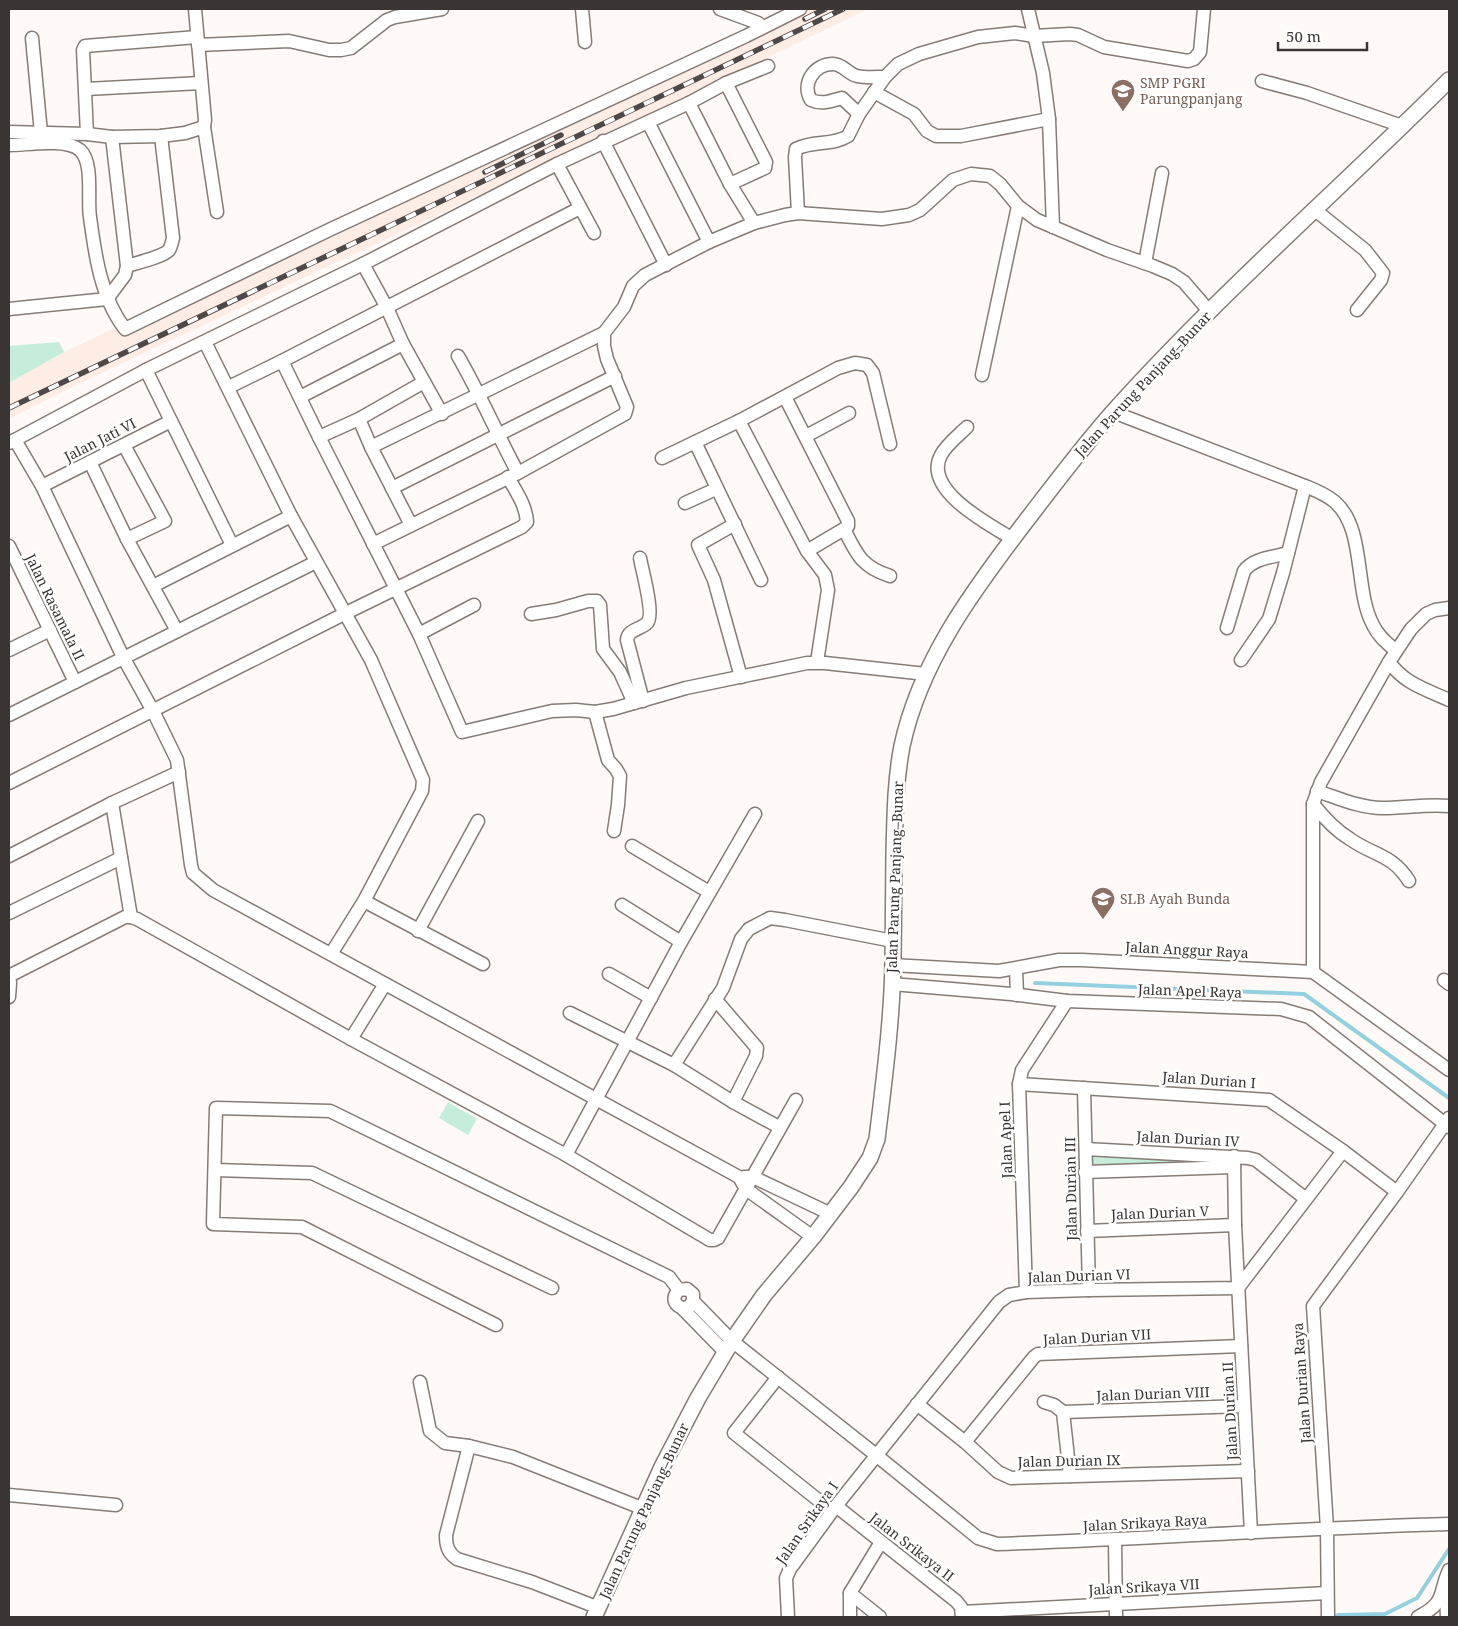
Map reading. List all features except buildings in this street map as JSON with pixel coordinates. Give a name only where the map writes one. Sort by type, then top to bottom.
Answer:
[{"type":"main road","name":"Jalan Parung Panjang–Bunar","points":[[596,1612],[662,1467],[728,1346],[764,1295],[852,1187],[870,1158],[877,1139],[892,984],[895,795],[902,746],[926,674],[950,629],[968,601],[1065,469],[1113,412],[1210,311],[1449,80]]},
{"type":"street","points":[[194,9],[205,120],[204,128],[217,212]]},
{"type":"street","points":[[88,134],[83,50],[85,46],[197,41],[223,45],[289,41],[329,50],[341,50],[352,48],[387,20],[442,9]]},
{"type":"street","points":[[582,9],[585,42]]},
{"type":"street","points":[[720,9],[763,27]]},
{"type":"street","points":[[9,145],[66,144],[80,150],[86,158],[90,215],[95,250],[107,299],[116,318],[124,329],[329,230],[534,136],[763,27],[781,14],[800,9]]},
{"type":"street","points":[[1028,9],[1043,74],[1048,119],[1053,227]]},
{"type":"street","points":[[798,213],[794,157],[796,149],[810,144],[843,139],[848,136],[859,114],[874,92],[898,64],[919,54],[978,37],[1015,33],[1034,36],[1078,35],[1104,47],[1188,61],[1196,57],[1200,52],[1204,9]]},
{"type":"street","points":[[32,38],[41,133]]},
{"type":"street","points":[[859,114],[842,98],[817,103],[811,100],[807,90],[809,79],[822,66],[833,64],[841,66],[858,77],[885,77]]},
{"type":"street","points":[[768,66],[726,83],[689,103],[603,141],[364,264],[146,370],[12,442],[42,486],[123,657],[177,760],[189,855],[194,873],[213,890],[595,1100],[739,1177],[753,1177],[831,1214]]},
{"type":"street","points":[[1262,81],[1307,93],[1402,126]]},
{"type":"street","points":[[86,90],[201,83]]},
{"type":"street","points":[[726,83],[766,162],[765,168],[730,184]]},
{"type":"street","points":[[874,92],[914,114],[927,131],[936,136],[961,136],[1048,119]]},
{"type":"street","points":[[689,103],[730,184],[754,223]]},
{"type":"street","points":[[648,122],[709,242]]},
{"type":"street","points":[[9,132],[88,134],[112,138],[161,136],[204,128]]},
{"type":"street","points":[[127,266],[164,253],[170,248],[173,238],[161,136]]},
{"type":"street","points":[[9,309],[107,299],[125,275],[127,266],[112,138]]},
{"type":"street","points":[[603,141],[666,265]]},
{"type":"street","points":[[557,164],[594,233]]},
{"type":"street","points":[[1145,263],[1162,173]]},
{"type":"street","points":[[371,447],[442,414],[604,333],[624,307],[633,286],[645,275],[709,242],[754,223],[798,213],[882,219],[909,215],[920,210],[953,180],[971,174],[990,176],[1000,184],[1018,206],[1037,220],[1107,250],[1172,274],[1184,282],[1210,311]]},
{"type":"street","points":[[982,375],[1018,206]]},
{"type":"street","points":[[228,387],[387,308],[580,208]]},
{"type":"street","points":[[1315,210],[1365,250],[1383,273],[1381,280],[1357,310]]},
{"type":"street","points":[[364,264],[387,308],[402,344],[442,414]]},
{"type":"street","points":[[373,544],[513,475],[625,414],[627,407],[605,352],[604,333]]},
{"type":"street","points":[[205,342],[291,516],[371,660],[423,780],[422,791],[364,901],[331,954]]},
{"type":"street","points":[[300,397],[402,344]]},
{"type":"street","points":[[9,783],[346,613],[522,527],[527,522],[526,513],[498,434],[480,394],[458,356]]},
{"type":"street","points":[[282,361],[419,634],[462,732],[552,710],[595,712],[638,702],[673,691],[817,662],[926,674]]},
{"type":"street","points":[[662,458],[786,397],[838,368],[856,363],[867,365],[873,373],[890,444]]},
{"type":"street","points":[[146,370],[232,545]]},
{"type":"street","points":[[392,488],[615,376]]},
{"type":"street","points":[[319,437],[359,419],[424,382]]},
{"type":"street","points":[[786,397],[848,521],[848,526],[844,529],[807,551]]},
{"type":"street","points":[[1113,412],[1305,486],[1326,495],[1336,503],[1349,522],[1369,616],[1379,635],[1396,651]]},
{"type":"street","points":[[806,436],[849,413]]},
{"type":"street","points":[[359,419],[371,447],[411,525]]},
{"type":"street","name":"Jalan Jati VI","points":[[42,486],[171,421]]},
{"type":"street","points":[[739,421],[807,551],[825,575],[828,584],[817,662]]},
{"type":"street","points":[[967,427],[942,453],[938,467],[940,478],[947,490],[966,510],[1013,539]]},
{"type":"street","points":[[695,442],[716,489],[736,524],[761,580]]},
{"type":"street","points":[[124,445],[165,521],[128,539]]},
{"type":"street","points":[[90,462],[177,631]]},
{"type":"street","points":[[1241,660],[1269,619],[1305,486]]},
{"type":"street","points":[[685,503],[716,489]]},
{"type":"street","points":[[153,586],[291,516]]},
{"type":"street","points":[[736,524],[698,545],[714,580],[741,677]]},
{"type":"street","points":[[844,529],[862,562],[876,572],[890,576]]},
{"type":"street","name":"Jalan Rasamala II","points":[[9,546],[75,682]]},
{"type":"street","points":[[1227,628],[1244,571],[1248,566],[1255,562],[1288,553]]},
{"type":"street","points":[[638,702],[627,640],[630,633],[647,623],[650,618],[640,558]]},
{"type":"street","points":[[9,715],[316,562]]},
{"type":"street","points":[[531,614],[556,610],[588,601],[597,601],[600,605],[603,649],[620,672],[638,702]]},
{"type":"street","points":[[419,634],[474,605]]},
{"type":"street","points":[[1449,608],[1435,610],[1417,621],[1388,662],[1317,791],[1314,804],[1313,972],[1449,1070]]},
{"type":"street","points":[[9,650],[50,630]]},
{"type":"street","points":[[1388,662],[1397,674],[1405,680],[1449,700]]},
{"type":"street","points":[[595,712],[608,760],[620,776],[614,831]]},
{"type":"street","points":[[9,856],[112,803],[180,772]]},
{"type":"street","points":[[1317,791],[1354,804],[1380,808],[1449,806]]},
{"type":"street","points":[[112,803],[131,916]]},
{"type":"street","points":[[1314,804],[1328,823],[1356,843],[1391,860],[1402,871],[1409,882]]},
{"type":"street","points":[[566,1155],[681,942],[755,814]]},
{"type":"street","points":[[418,931],[478,821]]},
{"type":"street","points":[[632,846],[709,892]]},
{"type":"street","points":[[9,913],[121,858]]},
{"type":"street","points":[[364,901],[483,964]]},
{"type":"street","points":[[622,905],[681,942]]},
{"type":"street","points":[[9,998],[9,976],[124,917],[131,916],[351,1039],[566,1155],[710,1240],[718,1238],[779,1127],[796,1100]]},
{"type":"street","points":[[674,1065],[723,988],[741,939],[749,928],[770,918],[893,941]]},
{"type":"street","name":"Jalan Anggur Raya","points":[[892,965],[1000,971],[1059,960],[1082,960],[1313,972]]},
{"type":"street","points":[[1016,969],[1017,995]]},
{"type":"street","points":[[609,974],[651,998]]},
{"type":"street","points":[[351,1039],[385,984]]},
{"type":"street","name":"Jalan Apel Raya","points":[[892,984],[1067,1001],[1281,1009],[1296,1012],[1309,1017],[1447,1123]]},
{"type":"street","points":[[715,999],[757,1048],[756,1056],[733,1102]]},
{"type":"street","name":"Jalan Apel I","points":[[1026,1292],[1019,1084],[1022,1070],[1067,1001]]},
{"type":"street","points":[[570,1013],[674,1065],[733,1102],[779,1127]]},
{"type":"street","name":"Jalan Durian I","points":[[1019,1084],[1269,1100],[1343,1151],[1397,1192]]},
{"type":"street","name":"Jalan Durian III","points":[[1084,1088],[1090,1290]]},
{"type":"street","points":[[496,1325],[302,1228],[213,1224],[216,1108],[330,1112],[669,1277],[679,1290]]},
{"type":"street","name":"Jalan Durian Raya","points":[[1328,1617],[1327,1528],[1313,1306],[1447,1123]]},
{"type":"street","name":"Jalan Durian IV","points":[[1086,1149],[1234,1162],[1256,1160],[1306,1199]]},
{"type":"street","points":[[1238,1288],[1343,1151]]},
{"type":"street","points":[[1085,1172],[1234,1162]]},
{"type":"street","name":"Jalan Durian II","points":[[1234,1162],[1235,1225],[1251,1533]]},
{"type":"street","points":[[214,1170],[312,1173],[552,1288]]},
{"type":"street","points":[[739,1177],[746,1189],[813,1237]]},
{"type":"street","name":"Jalan Durian V","points":[[1087,1231],[1235,1225]]},
{"type":"street","name":"Jalan Durian VI","points":[[876,1455],[999,1302],[1009,1295],[1026,1292],[1090,1290],[1238,1288]]},
{"type":"street","points":[[687,1289],[692,1294],[693,1301],[728,1346],[682,1308],[677,1306],[674,1300],[675,1294],[679,1290],[687,1289]]},
{"type":"street","points":[[682,1308],[689,1307],[693,1301]]},
{"type":"street","name":"Jalan Srikaya Raya","points":[[728,1346],[778,1378],[978,1538],[986,1542],[997,1544],[1114,1540],[1327,1528],[1448,1524]]},
{"type":"street","name":"Jalan Durian VII","points":[[965,1442],[1038,1354],[1241,1346]]},
{"type":"street","name":"Jalan Srikaya II","points":[[778,1378],[734,1433],[881,1542],[956,1601],[962,1615]]},
{"type":"street","points":[[420,1382],[430,1431],[445,1443],[469,1446],[513,1457],[644,1509]]},
{"type":"street","points":[[1044,1402],[1054,1405],[1064,1412],[1070,1476]]},
{"type":"street","name":"Jalan Durian IX","points":[[917,1404],[1004,1476],[1011,1478],[1248,1471]]},
{"type":"street","name":"Jalan Durian VIII","points":[[1064,1412],[1244,1406]]},
{"type":"street","points":[[469,1446],[446,1535],[449,1552],[458,1559],[532,1582],[596,1612]]},
{"type":"street","name":"Jalan Srikaya I","points":[[788,1617],[786,1578],[790,1569],[834,1508],[876,1455]]},
{"type":"street","points":[[9,1495],[116,1505]]},
{"type":"street","points":[[1114,1540],[1116,1617]]},
{"type":"street","points":[[850,1617],[850,1593],[881,1542]]},
{"type":"street","points":[[1447,1617],[1446,1597],[1449,1570]]},
{"type":"street","points":[[850,1593],[880,1617]]},
{"type":"street","name":"Jalan Srikaya VII","points":[[962,1615],[1057,1612],[1115,1603],[1328,1597]]},
{"type":"street","points":[[1418,1617],[1432,1609],[1446,1597]]},
{"type":"shaded area","points":[[788,9],[868,9],[533,170],[76,385],[9,419],[9,383],[64,352]]},
{"type":"green space","points":[[59,342],[64,352],[9,383],[9,346]]},
{"type":"green space","points":[[448,1102],[477,1119],[468,1135],[439,1118]]},
{"type":"green space","points":[[1086,1149],[1234,1156],[1234,1167],[1085,1172]]},
{"type":"waterway","points":[[1035,983],[1304,994],[1449,1098]]},
{"type":"waterway","points":[[1333,1617],[1339,1615],[1385,1614],[1417,1598],[1449,1549]]},
{"type":"railway","points":[[805,19],[825,9]]},
{"type":"railway","points":[[9,408],[843,9]]},
{"type":"railway","points":[[485,172],[561,135]]},
{"type":"place","name":"SMP PGRI Parungpanjang","points":[[1123,112]]},
{"type":"place","name":"SLB Ayah Bunda","points":[[1103,920]]}]
